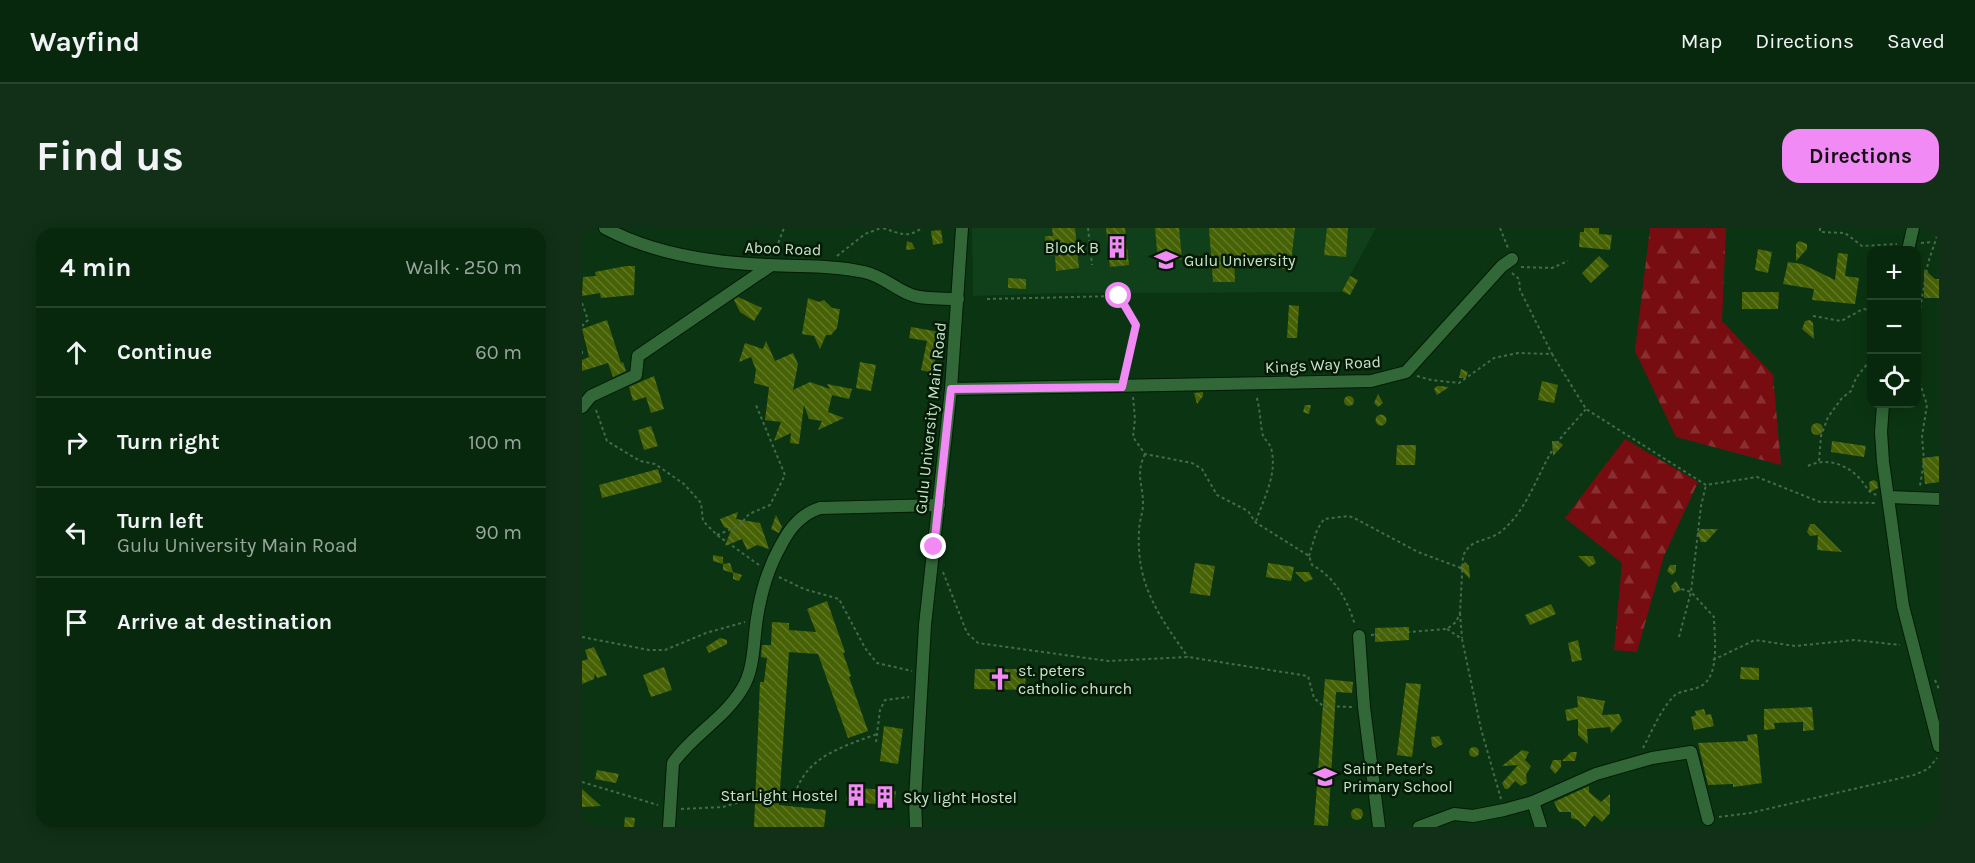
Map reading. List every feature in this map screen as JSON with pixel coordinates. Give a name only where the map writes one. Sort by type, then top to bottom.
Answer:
[{"type":"street","name":"Aboo Road","points":[[605,228],[644,246],[728,262],[770,266],[826,266],[866,272],[889,280],[908,294],[922,297],[958,298]]},
{"type":"street","name":"Gulu University Main Road","points":[[916,827],[925,625],[951,389],[962,228]]},
{"type":"street","points":[[1909,246],[1913,228]]},
{"type":"street","name":"Kings Way Road","points":[[951,389],[1371,381],[1406,372],[1507,262]]},
{"type":"street","points":[[582,407],[591,396],[636,375],[638,356],[770,266]]},
{"type":"street","points":[[1883,408],[1881,432],[1903,606],[1939,746]]},
{"type":"street","points":[[1889,497],[1939,499]]},
{"type":"street","points":[[669,827],[673,763],[732,703],[749,675],[756,619],[766,571],[788,532],[809,511],[820,508],[939,505]]},
{"type":"street","points":[[1359,636],[1364,707],[1379,827]]},
{"type":"street","points":[[1419,827],[1454,814],[1473,816],[1504,810],[1533,802],[1578,781],[1634,763],[1691,752],[1708,819]]},
{"type":"street","points":[[1533,802],[1540,827]]},
{"type":"path","points":[[770,266],[784,228]]},
{"type":"path","points":[[826,266],[865,234],[882,228],[899,235],[909,236],[922,228]]},
{"type":"path","points":[[1088,228],[1092,265]]},
{"type":"path","points":[[1500,228],[1507,262],[1519,279],[1520,290],[1552,354],[1586,409],[1706,485],[1757,477],[1820,502],[1876,503],[1889,497]]},
{"type":"path","points":[[1820,228],[1820,232],[1845,233],[1862,246],[1867,246]]},
{"type":"path","points":[[1921,300],[1933,242],[1939,230]]},
{"type":"path","points":[[1914,246],[1933,242]]},
{"type":"path","points":[[1507,262],[1552,268],[1568,261]]},
{"type":"path","points":[[987,299],[1119,296],[1136,325],[1127,386],[1135,419],[1133,437],[1145,454],[1192,463],[1202,469],[1217,495],[1248,511],[1255,522],[1309,556]]},
{"type":"path","points":[[582,303],[588,320],[582,326]]},
{"type":"path","points":[[1814,316],[1841,321],[1863,309],[1867,309]]},
{"type":"path","points":[[1406,372],[1431,380],[1459,383],[1494,358],[1518,353],[1552,354]]},
{"type":"path","points":[[1819,461],[1821,436],[1828,417],[1842,398],[1851,391],[1856,378],[1867,364]]},
{"type":"path","points":[[1252,384],[1260,408],[1262,432],[1271,447],[1273,463],[1272,477],[1255,522]]},
{"type":"path","points":[[1915,499],[1922,481],[1922,436],[1927,405],[1921,385]]},
{"type":"path","points":[[591,396],[607,441],[640,461],[655,464],[684,484],[701,503],[703,521],[717,535],[766,571],[804,588],[839,599],[865,648],[877,663],[923,675]]},
{"type":"path","points":[[717,535],[739,526],[749,514],[770,506],[785,475],[756,405]]},
{"type":"path","points":[[1504,810],[1482,729],[1462,639],[1460,614],[1462,568],[1466,548],[1471,542],[1488,538],[1503,530],[1531,493],[1556,444],[1586,409]]},
{"type":"path","points":[[1145,454],[1138,469],[1143,504],[1139,541],[1146,587],[1154,610],[1188,657]]},
{"type":"path","points":[[1808,466],[1819,461],[1843,465],[1861,479],[1868,491],[1889,497]]},
{"type":"path","points":[[1679,637],[1691,592],[1701,506],[1706,485]]},
{"type":"path","points":[[1460,614],[1456,622],[1447,628],[1359,636],[1348,602],[1324,571],[1312,565],[1309,556],[1317,530],[1324,519],[1348,516],[1418,552],[1462,568]]},
{"type":"path","points":[[941,566],[967,633],[978,643],[1108,661],[1188,657],[1308,676],[1314,698],[1323,706],[1364,707]]},
{"type":"path","points":[[1634,763],[1667,705],[1676,694],[1703,685],[1710,676],[1713,660],[1714,617],[1691,592],[1675,587]]},
{"type":"path","points":[[582,637],[649,650],[665,650],[706,633],[756,619]]},
{"type":"path","points":[[1447,628],[1462,639]]},
{"type":"path","points":[[1713,660],[1755,640],[1795,646],[1854,640],[1913,647]]},
{"type":"path","points":[[1934,678],[1939,689]]},
{"type":"path","points":[[876,742],[880,710],[885,700],[921,696]]},
{"type":"path","points":[[795,794],[801,778],[813,763],[877,734]]},
{"type":"path","points":[[1708,819],[1750,813],[1914,775],[1928,769],[1939,756]]},
{"type":"path","points":[[582,782],[669,809],[723,807],[743,801]]},
{"type":"shaded area","name":"Gulu University","points":[[972,228],[1376,228],[1341,292],[1059,293],[973,296]]},
{"type":"green space","points":[[1650,228],[1726,228],[1722,321],[1773,375],[1781,465],[1676,437],[1635,351]]},
{"type":"green space","points":[[1625,439],[1698,482],[1664,556],[1637,652],[1614,650],[1622,563],[1565,518]]},
{"type":"building","points":[[1052,228],[1075,228],[1079,268],[1056,271],[1055,255],[1046,256],[1045,236],[1053,236]]},
{"type":"building","name":"Block B","points":[[1106,228],[1125,228],[1129,265],[1110,267]]},
{"type":"building","points":[[1155,228],[1179,228],[1182,259],[1158,261]]},
{"type":"building","points":[[1209,228],[1295,228],[1290,270],[1272,267],[1272,254],[1234,256],[1235,282],[1213,282]]},
{"type":"building","points":[[1327,228],[1348,228],[1346,257],[1324,255]]},
{"type":"building","points":[[1584,228],[1599,228],[1599,234],[1612,235],[1610,250],[1579,247],[1580,232],[1584,232]]},
{"type":"building","points":[[941,230],[943,243],[933,245],[931,231]]},
{"type":"building","points":[[907,241],[912,243],[915,249],[906,250]]},
{"type":"building","points":[[1799,241],[1807,244],[1807,249],[1796,261],[1796,244]]},
{"type":"building","points":[[1758,249],[1772,252],[1768,273],[1755,270]]},
{"type":"building","points":[[1838,253],[1848,254],[1845,276],[1859,278],[1855,304],[1812,300],[1814,289],[1783,284],[1788,262],[1802,264],[1835,280]]},
{"type":"building","points":[[1599,256],[1609,266],[1591,283],[1582,273]]},
{"type":"building","points":[[635,266],[634,295],[601,298],[600,293],[582,296],[583,277],[596,276],[595,272]]},
{"type":"building","points":[[1924,269],[1935,279],[1939,279],[1939,298],[1924,298]]},
{"type":"building","points":[[1350,276],[1358,280],[1350,295],[1342,291]]},
{"type":"building","points":[[1008,278],[1026,279],[1026,289],[1008,288]]},
{"type":"building","points":[[1742,292],[1779,292],[1778,309],[1742,309]]},
{"type":"building","points":[[738,297],[762,308],[754,321],[740,312],[734,300]]},
{"type":"building","points":[[808,298],[819,302],[824,300],[832,308],[840,309],[837,328],[831,335],[826,335],[820,349],[814,336],[802,334]]},
{"type":"building","points":[[1289,305],[1299,306],[1297,338],[1287,338]]},
{"type":"building","points":[[607,320],[621,363],[623,362],[626,371],[613,377],[608,363],[582,371],[582,360],[589,357],[582,329]]},
{"type":"building","points":[[1810,320],[1813,323],[1814,339],[1802,329],[1805,321]]},
{"type":"building","points":[[911,327],[940,332],[933,373],[921,370],[927,341],[909,338]]},
{"type":"building","points":[[766,341],[775,361],[793,353],[798,364],[793,390],[810,382],[830,389],[827,384],[852,389],[849,399],[832,395],[828,412],[844,418],[818,430],[822,421],[809,419],[804,405],[799,444],[790,443],[791,433],[774,441],[781,422],[765,420],[769,387],[754,383],[756,370],[751,357],[739,362],[745,343],[763,349]]},
{"type":"building","points":[[860,362],[876,365],[871,391],[856,388]]},
{"type":"building","points":[[1461,369],[1468,372],[1466,378],[1459,378]]},
{"type":"building","points":[[654,376],[664,409],[651,413],[646,397],[633,401],[629,387]]},
{"type":"building","points":[[1542,381],[1558,385],[1554,403],[1538,400]]},
{"type":"building","points":[[1437,386],[1449,387],[1437,395],[1434,389]]},
{"type":"building","points":[[1203,392],[1203,396],[1197,404],[1194,393]]},
{"type":"building","points":[[1378,394],[1383,403],[1378,407],[1374,403]]},
{"type":"building","points":[[1349,396],[1354,401],[1349,406],[1344,401]]},
{"type":"building","points":[[1305,405],[1311,405],[1309,414],[1303,412]]},
{"type":"building","points":[[1381,415],[1385,416],[1385,424],[1381,425],[1377,424],[1376,420],[1377,416]]},
{"type":"building","points":[[1819,423],[1823,429],[1819,435],[1815,435],[1811,427]]},
{"type":"building","points":[[651,426],[658,446],[644,450],[638,430]]},
{"type":"building","points":[[1552,441],[1558,441],[1563,445],[1553,456]]},
{"type":"building","points":[[1832,441],[1866,446],[1864,457],[1831,452]]},
{"type":"building","points":[[1397,445],[1416,445],[1415,465],[1396,465]]},
{"type":"building","points":[[1939,456],[1939,482],[1925,484],[1922,458]]},
{"type":"building","points":[[658,469],[662,482],[602,498],[599,485]]},
{"type":"building","points":[[1874,480],[1878,488],[1870,492],[1869,482]]},
{"type":"building","points":[[738,512],[736,519],[760,523],[769,549],[757,545],[747,550],[742,539],[725,546],[731,530],[724,527],[720,519]]},
{"type":"building","points":[[776,515],[782,527],[779,533],[771,529]]},
{"type":"building","points":[[1810,524],[1814,524],[1842,552],[1817,550],[1818,535],[1810,536],[1807,532]]},
{"type":"building","points":[[1701,529],[1718,529],[1706,542],[1701,542],[1697,533]]},
{"type":"building","points":[[713,555],[723,557],[723,564],[713,561]]},
{"type":"building","points":[[1578,556],[1593,556],[1596,563],[1589,567]]},
{"type":"building","points":[[1465,562],[1469,566],[1470,579],[1459,568]]},
{"type":"building","points":[[730,563],[733,572],[742,575],[739,581],[733,579],[733,573],[723,570],[723,564]]},
{"type":"building","points":[[1195,563],[1215,566],[1210,596],[1190,593]]},
{"type":"building","points":[[1268,563],[1294,567],[1291,581],[1266,577]]},
{"type":"building","points":[[1670,565],[1676,565],[1676,571],[1672,575],[1667,571]]},
{"type":"building","points":[[1295,572],[1309,572],[1313,579],[1305,582]]},
{"type":"building","points":[[1676,581],[1681,590],[1674,593],[1671,586]]},
{"type":"building","points":[[827,601],[845,652],[843,653],[851,676],[849,677],[868,731],[848,738],[818,654],[789,652],[779,805],[826,810],[824,827],[754,827],[760,682],[764,682],[767,658],[761,657],[762,645],[771,645],[772,622],[789,623],[789,630],[816,632],[807,609]]},
{"type":"building","points":[[1551,604],[1556,614],[1530,625],[1525,615]]},
{"type":"building","points":[[1409,627],[1409,640],[1375,642],[1375,628]]},
{"type":"building","points":[[720,638],[727,640],[727,644],[709,653],[706,647]]},
{"type":"building","points":[[1578,640],[1582,660],[1572,662],[1568,643]]},
{"type":"building","points":[[594,647],[607,675],[597,678],[595,673],[594,679],[582,684],[582,661],[588,659],[585,650]]},
{"type":"building","points":[[664,667],[672,690],[651,697],[643,675]]},
{"type":"building","points":[[1741,667],[1759,668],[1759,680],[1740,679]]},
{"type":"building","name":"st. peters catholic church","points":[[975,669],[1026,669],[1025,690],[974,689]]},
{"type":"building","points":[[1325,679],[1353,682],[1352,693],[1336,692],[1328,826],[1314,825]]},
{"type":"building","points":[[1406,683],[1421,684],[1412,757],[1397,755]]},
{"type":"building","points":[[1577,696],[1605,701],[1602,715],[1619,714],[1622,721],[1611,733],[1610,727],[1587,729],[1588,744],[1578,735],[1578,719],[1567,721],[1565,710],[1578,707]]},
{"type":"building","points":[[1812,707],[1814,730],[1803,731],[1803,722],[1774,723],[1775,729],[1764,730],[1764,709]]},
{"type":"building","points":[[1704,709],[1706,715],[1711,714],[1714,726],[1694,730],[1691,717],[1696,715],[1695,711]]},
{"type":"building","points":[[884,726],[903,729],[898,764],[880,761]]},
{"type":"building","points":[[1757,734],[1762,783],[1733,787],[1733,784],[1708,785],[1698,743],[1748,741],[1747,735]]},
{"type":"building","points":[[1439,736],[1443,744],[1435,748],[1431,737]]},
{"type":"building","points":[[1474,747],[1479,752],[1474,757],[1469,752]]},
{"type":"building","points":[[1522,750],[1529,752],[1525,760],[1531,766],[1526,775],[1527,783],[1521,786],[1515,781],[1508,789],[1505,789],[1502,783],[1518,765],[1502,766]]},
{"type":"building","points":[[1571,752],[1577,752],[1575,761],[1562,761]]},
{"type":"building","points":[[1553,760],[1561,760],[1561,767],[1555,774],[1550,768]]},
{"type":"building","points":[[597,770],[619,774],[616,783],[595,779]]},
{"type":"building","points":[[1589,786],[1589,792],[1601,802],[1610,794],[1610,813],[1602,822],[1594,815],[1585,827],[1578,820],[1571,818],[1571,812],[1559,812],[1554,802]]},
{"type":"building","points":[[848,787],[896,791],[894,806],[846,801]]},
{"type":"building","points":[[582,789],[601,806],[582,807]]},
{"type":"building","points":[[1357,808],[1363,814],[1357,820],[1351,814]]},
{"type":"building","points":[[625,817],[635,818],[634,827],[624,827]]},
{"type":"place","name":"Block B","points":[[1117,247]]},
{"type":"place","name":"Gulu University","points":[[1166,260]]},
{"type":"place","name":"st. peters catholic church","points":[[1000,679]]},
{"type":"place","name":"Saint Peter's Primary School","points":[[1325,777]]},
{"type":"place","name":"StarLight Hostel","points":[[856,795]]},
{"type":"place","name":"Sky light Hostel","points":[[885,797]]},
{"type":"route","points":[[934,547],[951,389],[1122,387],[1136,325],[1119,296]]}]
